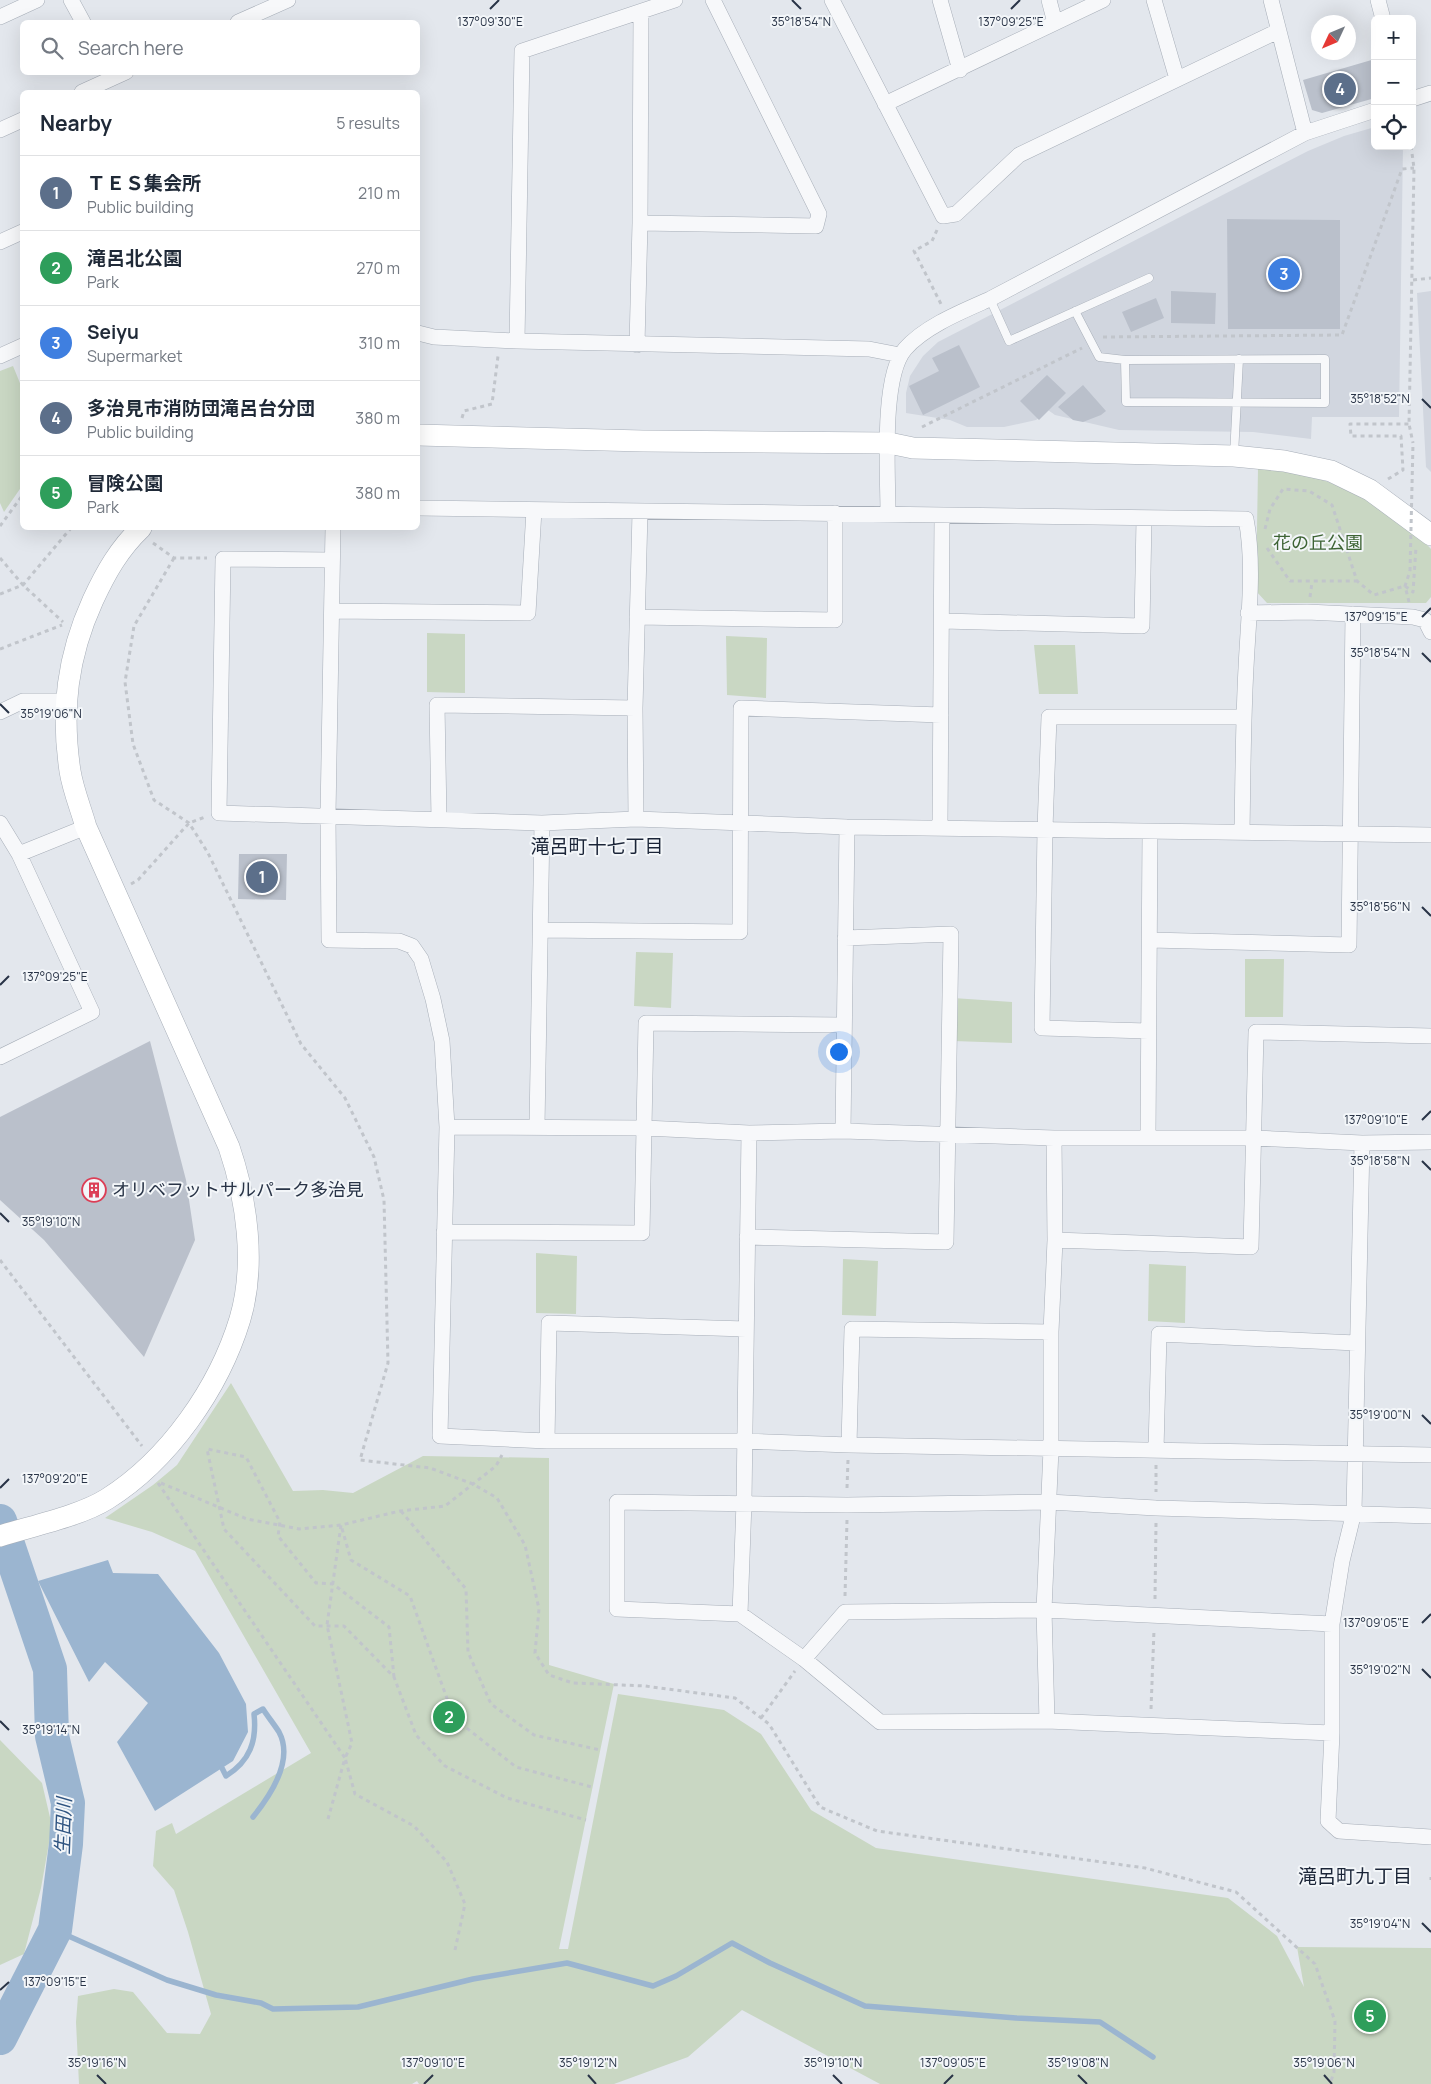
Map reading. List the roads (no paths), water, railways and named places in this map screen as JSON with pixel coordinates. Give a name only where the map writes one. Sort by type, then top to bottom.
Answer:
[{"type":"street","points":[[0,16],[37,0]]},
{"type":"street","points":[[71,0],[82,20]]},
{"type":"street","points":[[241,20],[267,4],[288,0]]},
{"type":"street","points":[[517,341],[522,51],[674,0]]},
{"type":"street","points":[[640,223],[816,226],[820,214],[713,0]]},
{"type":"street","points":[[832,0],[943,216],[956,214],[1019,155],[1278,31]]},
{"type":"street","points":[[940,0],[960,70]]},
{"type":"street","points":[[1049,0],[1055,23]]},
{"type":"street","points":[[886,104],[1103,0]]},
{"type":"street","points":[[1154,0],[1177,79]]},
{"type":"street","points":[[1271,0],[1305,133]]},
{"type":"street","points":[[1378,0],[1382,15]]},
{"type":"street","points":[[637,345],[640,223],[641,12]]},
{"type":"street","points":[[88,90],[113,81]]},
{"type":"street","points":[[1416,97],[1431,93]]},
{"type":"street","points":[[888,513],[888,403],[891,380],[900,355],[913,341],[948,318],[990,299],[1305,133],[1371,111]]},
{"type":"street","points":[[0,130],[20,121]]},
{"type":"street","points":[[0,242],[20,233]]},
{"type":"street","points":[[420,333],[434,337],[517,341],[869,349],[900,355]]},
{"type":"street","points":[[0,356],[20,347]]},
{"type":"street","points":[[420,435],[643,441],[889,443],[913,448],[1234,456],[1284,461],[1331,471],[1370,490],[1424,530]]},
{"type":"street","points":[[420,508],[640,512],[834,512],[942,516],[1246,519],[1249,534],[1248,613],[1243,717],[1242,832]]},
{"type":"street","points":[[332,611],[528,613],[534,510]]},
{"type":"street","points":[[636,819],[635,708],[640,512]]},
{"type":"street","points":[[637,617],[835,620],[834,512]]},
{"type":"street","points":[[940,828],[943,622],[942,516]]},
{"type":"street","points":[[943,622],[1142,626],[1144,519]]},
{"type":"street","points":[[0,1536],[107,1499],[154,1462],[204,1400],[240,1319],[246,1277],[248,1248],[238,1172],[229,1147],[86,826],[70,773],[65,701],[69,673],[82,626],[117,553],[138,530]]},
{"type":"street","points":[[333,530],[328,815],[329,940],[399,941],[412,946],[421,959],[434,999],[442,1040],[447,1127],[440,1436],[547,1441],[745,1441],[849,1445],[1431,1455]]},
{"type":"street","points":[[331,560],[223,558],[219,813],[542,823],[636,819],[847,827],[1431,835]]},
{"type":"street","points":[[1248,613],[1353,614],[1413,617],[1425,620],[1431,632]]},
{"type":"street","points":[[1150,940],[1349,944],[1348,834],[1353,614]]},
{"type":"street","points":[[0,712],[24,701],[65,701]]},
{"type":"street","points":[[439,819],[437,705],[635,708]]},
{"type":"street","points":[[541,930],[740,932],[740,708],[941,715]]},
{"type":"street","points":[[1148,1032],[1042,1028],[1044,829],[1049,717],[1243,717]]},
{"type":"street","points":[[537,1127],[542,823]]},
{"type":"street","points":[[0,824],[19,854],[92,1012],[0,1056]]},
{"type":"street","points":[[19,854],[86,826]]},
{"type":"street","points":[[843,1131],[847,827]]},
{"type":"street","points":[[1148,1137],[1150,832]]},
{"type":"street","points":[[748,1237],[946,1242],[951,934],[846,938]]},
{"type":"street","points":[[444,1232],[642,1233],[646,1023],[843,1025]]},
{"type":"street","points":[[1055,1240],[1251,1247],[1256,1032],[1431,1036]]},
{"type":"street","points":[[447,1127],[645,1128],[749,1133],[843,1131],[1054,1138],[1254,1138],[1362,1142],[1431,1142]]},
{"type":"street","points":[[740,1614],[744,1502],[749,1133]]},
{"type":"street","points":[[1046,1721],[1044,1610],[1051,1449],[1051,1332],[1055,1240],[1054,1138]]},
{"type":"street","points":[[1362,1142],[1356,1343],[1354,1512],[1342,1561],[1332,1624],[1332,1733],[1328,1821],[1340,1831],[1431,1837]]},
{"type":"street","points":[[547,1441],[549,1323],[746,1329]]},
{"type":"street","points":[[849,1445],[852,1329],[1051,1332]]},
{"type":"street","points":[[1156,1450],[1158,1334],[1356,1343]]},
{"type":"street","points":[[1332,1733],[1046,1721],[880,1722],[804,1658],[740,1614],[617,1609],[617,1502],[744,1502],[847,1505],[1049,1502],[1156,1508],[1354,1512],[1431,1516]]},
{"type":"street","points":[[804,1658],[845,1612],[1044,1610],[1332,1624]]},
{"type":"lane","points":[[990,299],[1009,341],[1149,278]]},
{"type":"lane","points":[[1074,312],[1099,357],[1125,360],[1325,359],[1325,403],[1126,402],[1125,360]]},
{"type":"lane","points":[[1234,456],[1239,359]]},
{"type":"water","points":[[108,1560],[113,1573],[158,1574],[219,1653],[246,1704],[248,1732],[233,1761],[155,1811],[117,1742],[148,1703],[105,1662],[89,1682],[38,1581]]},
{"type":"waterway","name":"生田川","points":[[0,1521],[50,1669],[52,1736],[68,1803],[66,1844],[55,1930],[0,2038]]},
{"type":"waterway","points":[[222,1768],[226,1776],[241,1764],[246,1757],[253,1742],[254,1714],[263,1709],[279,1732],[284,1754],[282,1766],[273,1788],[253,1817]]},
{"type":"waterway","points":[[55,1930],[167,1980],[216,1995],[261,2003],[273,2009],[358,2007],[473,1979],[567,1963],[653,1986],[676,1976],[732,1943],[770,1963],[865,2006],[1016,2018],[1100,2022],[1153,2057]]},
{"type":"place","name":"多治見市消防団滝呂台分団","points":[[1340,89]]},
{"type":"place","name":"Seiyu","points":[[1284,274]]},
{"type":"place","name":"ＴＥＳ集会所","points":[[262,877]]},
{"type":"place","name":"オリベフットサルパーク多治見","points":[[94,1190]]},
{"type":"place","name":"滝呂北公園","points":[[449,1717]]},
{"type":"place","name":"冒険公園","points":[[1370,2016]]},
{"type":"district","name":"滝呂町十七丁目","points":[[597,846]]},
{"type":"district","name":"滝呂町九丁目","points":[[1355,1876]]},
{"type":"park label","name":"花の丘公園","points":[[1318,543]]}]
